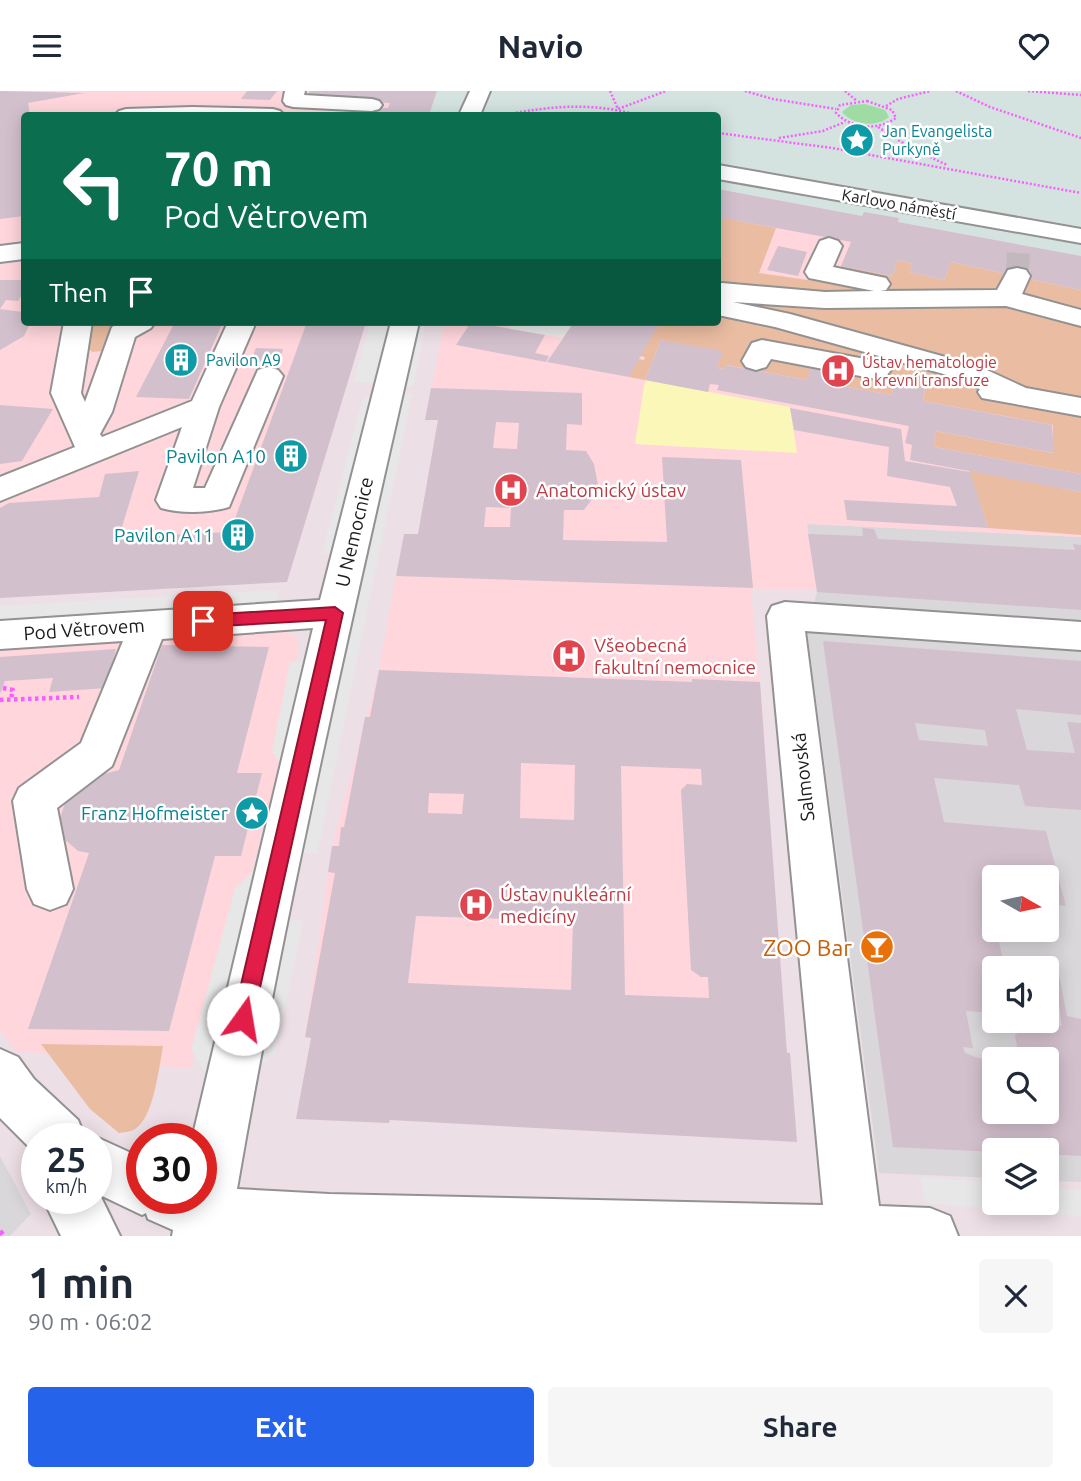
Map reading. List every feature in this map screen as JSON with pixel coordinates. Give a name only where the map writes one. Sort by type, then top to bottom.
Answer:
[{"type":"street","points":[[206,112],[220,91]]},
{"type":"street","points":[[295,91],[293,101],[355,108]]},
{"type":"street","points":[[471,112],[480,91]]},
{"type":"street","name":"Karlovo náměstí","points":[[721,173],[1021,235],[1081,236]]},
{"type":"street","points":[[829,246],[818,272],[876,284],[915,299]]},
{"type":"street","points":[[0,254],[21,251]]},
{"type":"street","points":[[721,296],[722,291],[825,300],[915,299],[1012,287],[1081,318]]},
{"type":"street","points":[[721,307],[780,320],[968,372],[1018,396]]},
{"type":"street","points":[[89,442],[122,333],[134,326]]},
{"type":"street","points":[[240,326],[204,407],[173,500],[217,499],[268,376]]},
{"type":"street","name":"U Nemocnice","points":[[190,1216],[224,1104],[335,613],[404,326]]},
{"type":"street","points":[[76,334],[66,393],[89,442]]},
{"type":"street","points":[[756,361],[762,349],[1081,407]]},
{"type":"street","points":[[0,490],[89,442],[204,407]]},
{"type":"street","name":"Pod Větrovem","points":[[0,635],[335,613]]},
{"type":"street","name":"Salmovská","points":[[844,1234],[785,616],[1081,636]]},
{"type":"street","points":[[50,889],[34,801],[97,754],[149,624]]},
{"type":"street","points":[[18,1104],[40,1123]]},
{"type":"street","points":[[80,1214],[92,1236]]},
{"type":"street","points":[[190,1216],[329,1222],[930,1236]]},
{"type":"path","points":[[610,91],[618,109]]},
{"type":"path","points":[[618,109],[666,91]]},
{"type":"path","points":[[745,91],[773,99],[836,109],[856,101],[885,106],[892,110],[896,118],[877,127],[846,122],[839,118],[836,109]]},
{"type":"path","points":[[845,91],[856,101]]},
{"type":"path","points":[[885,106],[898,99],[930,91]]},
{"type":"path","points":[[956,91],[1002,111],[1081,138]]},
{"type":"path","points":[[1028,91],[1081,95]]},
{"type":"path","points":[[521,112],[562,105],[628,112]]},
{"type":"path","points":[[772,139],[823,131],[846,122]]},
{"type":"path","points":[[877,127],[911,148],[954,168]]},
{"type":"path","points":[[721,133],[954,168],[995,179],[1081,193]]},
{"type":"path","points":[[2,688],[13,690],[11,699]]},
{"type":"path","points":[[0,700],[122,694]]},
{"type":"path","points":[[0,1231],[4,1236]]},
{"type":"shaded area","points":[[0,91],[437,91],[430,112],[21,112],[21,326],[365,326],[287,582],[0,598]]},
{"type":"shaded area","points":[[437,91],[1081,91],[1081,256],[898,222],[899,218],[862,216],[721,190],[721,112],[430,112]]},
{"type":"shaded area","points":[[865,104],[885,110],[889,117],[871,124],[852,120],[842,112],[851,105]]},
{"type":"shaded area","name":"Všeobecná fakultní nemocnice","points":[[721,190],[862,216],[864,212],[899,218],[898,222],[1081,256],[1081,537],[807,524],[817,589],[751,589],[765,736],[762,736],[787,1052],[790,1053],[797,1142],[390,1120],[389,1123],[296,1119],[311,1039],[305,1037],[332,846],[379,669],[404,534],[418,534],[438,421],[425,420],[444,326],[721,326]]},
{"type":"shaded area","points":[[721,217],[776,228],[759,273],[836,284],[841,266],[892,276],[898,260],[913,264],[909,272],[944,280],[951,262],[1081,290],[1081,474],[934,447],[935,431],[1053,453],[1053,425],[923,401],[925,389],[894,383],[892,395],[837,385],[839,373],[811,368],[807,380],[726,365],[724,369],[717,368],[722,352],[661,340],[645,380],[629,377],[638,359],[644,360],[645,357],[640,356],[658,326],[721,326]]},
{"type":"shaded area","points":[[90,326],[125,326],[103,351],[92,352],[86,345]]},
{"type":"shaded area","points":[[370,326],[390,326],[375,383],[353,382]]},
{"type":"shaded area","points":[[414,326],[425,326],[413,387],[400,386]]},
{"type":"shaded area","points":[[510,326],[571,326],[563,338],[510,329]]},
{"type":"shaded area","points":[[645,380],[790,407],[797,453],[635,444]]},
{"type":"shaded area","points":[[399,393],[412,394],[317,854],[298,853]]},
{"type":"shaded area","points":[[363,397],[374,397],[335,554],[322,553]]},
{"type":"shaded area","points":[[969,470],[1081,492],[1081,535],[988,528]]},
{"type":"shaded area","points":[[807,524],[1081,537],[1081,1182],[1059,1181],[1059,1138],[982,1138],[982,1177],[879,1173],[807,631],[817,592]]},
{"type":"shaded area","points":[[279,590],[276,608],[0,624],[0,606]]},
{"type":"shaded area","points":[[270,623],[299,639],[282,758],[248,884],[190,1069],[16,1051],[0,1030],[0,641]],"holes":[[[162,645],[269,647],[237,773],[261,773],[241,856],[215,856],[169,1031],[28,1029],[89,853],[78,851],[63,838],[60,819],[63,808],[72,793],[92,777],[119,770]]]},
{"type":"shaded area","points":[[290,662],[309,662],[282,767],[272,751]]},
{"type":"shaded area","points":[[256,868],[205,1073],[191,1050],[235,888]]},
{"type":"shaded area","points":[[283,920],[303,921],[276,1052],[251,1074]]},
{"type":"shaded area","points":[[41,1044],[163,1046],[155,1091],[141,1123],[126,1123],[126,1132],[119,1133],[112,1127],[112,1123],[107,1123],[90,1109]]},
{"type":"shaded area","points":[[0,1156],[21,1195],[21,1214],[31,1214],[10,1236],[0,1236]]},
{"type":"shaded area","points":[[921,1177],[982,1182],[982,1208],[925,1203]]},
{"type":"shaded area","points":[[1059,1189],[1081,1190],[1081,1216],[1059,1214]]},
{"type":"building","points":[[0,91],[84,93],[28,103],[30,112],[21,112],[21,216],[0,219]]},
{"type":"building","points":[[247,91],[277,91],[270,100],[241,99]]},
{"type":"building","points":[[310,91],[437,91],[430,112],[376,112],[378,108],[388,108],[390,103],[305,98]]},
{"type":"building","points":[[721,190],[862,216],[864,212],[899,218],[898,222],[1081,256],[1081,290],[951,262],[944,280],[909,272],[913,264],[898,260],[892,276],[841,266],[851,242],[721,218]]},
{"type":"building","points":[[778,246],[807,252],[798,276],[767,270]]},
{"type":"building","points":[[0,280],[21,280],[21,296],[18,301],[6,300],[0,309]]},
{"type":"building","points":[[0,309],[21,312],[21,326],[29,326],[24,336],[0,350]]},
{"type":"building","name":"Pavilon A9","points":[[173,326],[221,326],[189,399],[136,397]]},
{"type":"building","name":"Pavilon A11","points":[[306,326],[365,326],[287,582],[0,598],[0,508],[9,503],[99,497],[105,474],[139,471],[119,537],[230,532]]},
{"type":"building","points":[[468,326],[494,326],[545,335],[535,353],[549,356],[546,362],[456,345]]},
{"type":"building","points":[[571,326],[658,326],[629,377],[547,362]]},
{"type":"building","points":[[661,340],[723,351],[717,368],[724,369],[725,365],[807,380],[811,367],[840,373],[837,385],[892,395],[894,382],[925,388],[923,401],[1052,425],[1054,453],[935,431],[934,447],[1081,474],[1081,492],[910,460],[912,445],[905,443],[909,426],[717,390],[719,385],[710,384],[708,392],[645,380]]},
{"type":"building","points":[[256,348],[283,349],[279,362],[251,361]]},
{"type":"building","name":"Anatomický ústav","points":[[431,388],[582,393],[582,425],[567,424],[566,450],[586,451],[594,464],[598,485],[595,495],[584,510],[564,510],[563,540],[667,542],[662,457],[741,460],[753,588],[396,576],[404,534],[418,534],[438,420],[425,420]],"holes":[[[496,422],[519,423],[517,449],[493,448]],[[486,507],[511,508],[510,527],[484,527]]]},
{"type":"building","points":[[0,405],[53,409],[22,461],[0,464]]},
{"type":"building","points":[[790,408],[901,429],[905,461],[970,472],[988,528],[847,520],[844,500],[957,506],[950,487],[887,476],[889,447],[794,430]]},
{"type":"building","points":[[862,528],[874,529],[878,539],[1075,550],[1073,544],[1081,545],[1081,610],[817,592],[808,534],[863,536]]},
{"type":"building","points":[[823,641],[1081,661],[1081,715],[1016,709],[1027,750],[1075,753],[1067,722],[1081,723],[1081,810],[1025,806],[1019,785],[934,778],[944,822],[1046,831],[1055,865],[982,865],[982,942],[999,942],[1002,956],[982,956],[982,1012],[966,1011],[973,1048],[963,1047],[965,1053],[982,1058],[982,1124],[1059,1124],[1059,1047],[1017,1047],[1015,1036],[1017,1033],[1059,1033],[1059,1026],[1062,1026],[1059,974],[1067,1016],[1081,1019],[1081,1156],[1059,1155],[1059,1138],[982,1138],[982,1151],[893,1147]],"holes":[[[915,723],[985,730],[988,746],[919,740]]]},
{"type":"building","points":[[162,645],[269,647],[237,773],[262,773],[241,856],[215,856],[169,1031],[28,1029],[89,853],[78,851],[63,838],[60,818],[65,803],[72,793],[92,777],[119,770]]},
{"type":"building","points":[[116,649],[107,688],[49,692],[53,678],[5,681],[0,694],[0,657]]},
{"type":"building","name":"Ústav nukleární medicíny","points":[[379,670],[692,682],[692,679],[760,682],[787,1053],[790,1053],[797,1142],[390,1120],[389,1123],[296,1119],[311,1038],[305,1037],[335,873],[328,872],[332,846],[339,846],[365,717],[370,717]],"holes":[[[521,763],[575,765],[574,820],[520,818]],[[621,766],[701,769],[702,785],[687,784],[681,790],[691,970],[701,977],[708,977],[709,998],[625,995]],[[429,793],[464,794],[462,814],[428,813]],[[416,916],[573,921],[571,990],[408,983]]]},
{"type":"building","points":[[1059,880],[1066,906],[1059,905]]},
{"type":"tunnel","points":[[1017,276],[1019,245]]},
{"type":"place","name":"Jan Evangelista Purkyně","points":[[857,140]]},
{"type":"place","name":"Pavilon A9","points":[[181,360]]},
{"type":"place","name":"Ústav hematologie a krevní transfuze","points":[[838,371]]},
{"type":"place","name":"Pavilon A10","points":[[291,456]]},
{"type":"place","name":"Anatomický ústav","points":[[511,490]]},
{"type":"place","name":"Pavilon A11","points":[[238,535]]},
{"type":"place","name":"Všeobecná fakultní nemocnice","points":[[569,656]]},
{"type":"place","name":"Franz Hofmeister","points":[[252,813]]},
{"type":"place","name":"Ústav nukleární medicíny","points":[[476,905]]},
{"type":"place","name":"ZOO Bar","points":[[877,947]]},
{"type":"route","points":[[203,621],[335,613],[243,1019]]}]
